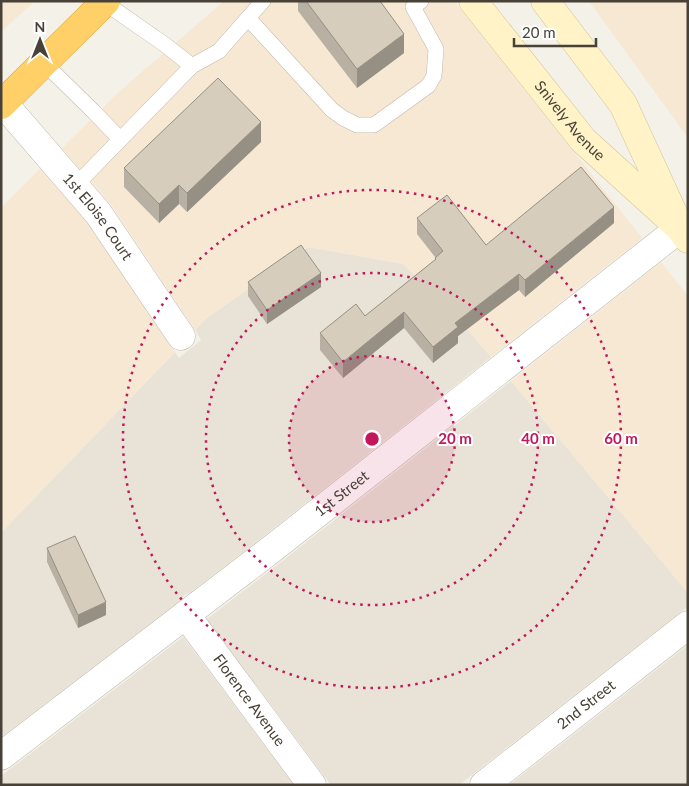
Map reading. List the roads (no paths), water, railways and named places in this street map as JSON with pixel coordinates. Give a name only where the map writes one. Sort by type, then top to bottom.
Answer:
[{"type":"highway","points":[[2,104],[106,2]]},
{"type":"main road","name":"Snively Avenue","points":[[473,1],[582,140],[684,233]]},
{"type":"main road","points":[[545,1],[622,104],[684,233]]},
{"type":"street","name":"1st Eloise Court","points":[[2,104],[98,213],[182,336]]},
{"type":"street","name":"1st Street","points":[[1,756],[684,233]]},
{"type":"street","name":"Florence Avenue","points":[[186,615],[312,785]]},
{"type":"street","name":"2nd Street","points":[[484,785],[688,625]]},
{"type":"lane","points":[[75,186],[192,66],[219,51],[263,1]]},
{"type":"lane","points":[[106,2],[192,66]]},
{"type":"lane","points":[[248,18],[332,110],[357,125],[374,125],[428,86],[434,76],[436,49],[414,3]]},
{"type":"lane","points":[[44,63],[120,139]]}]
